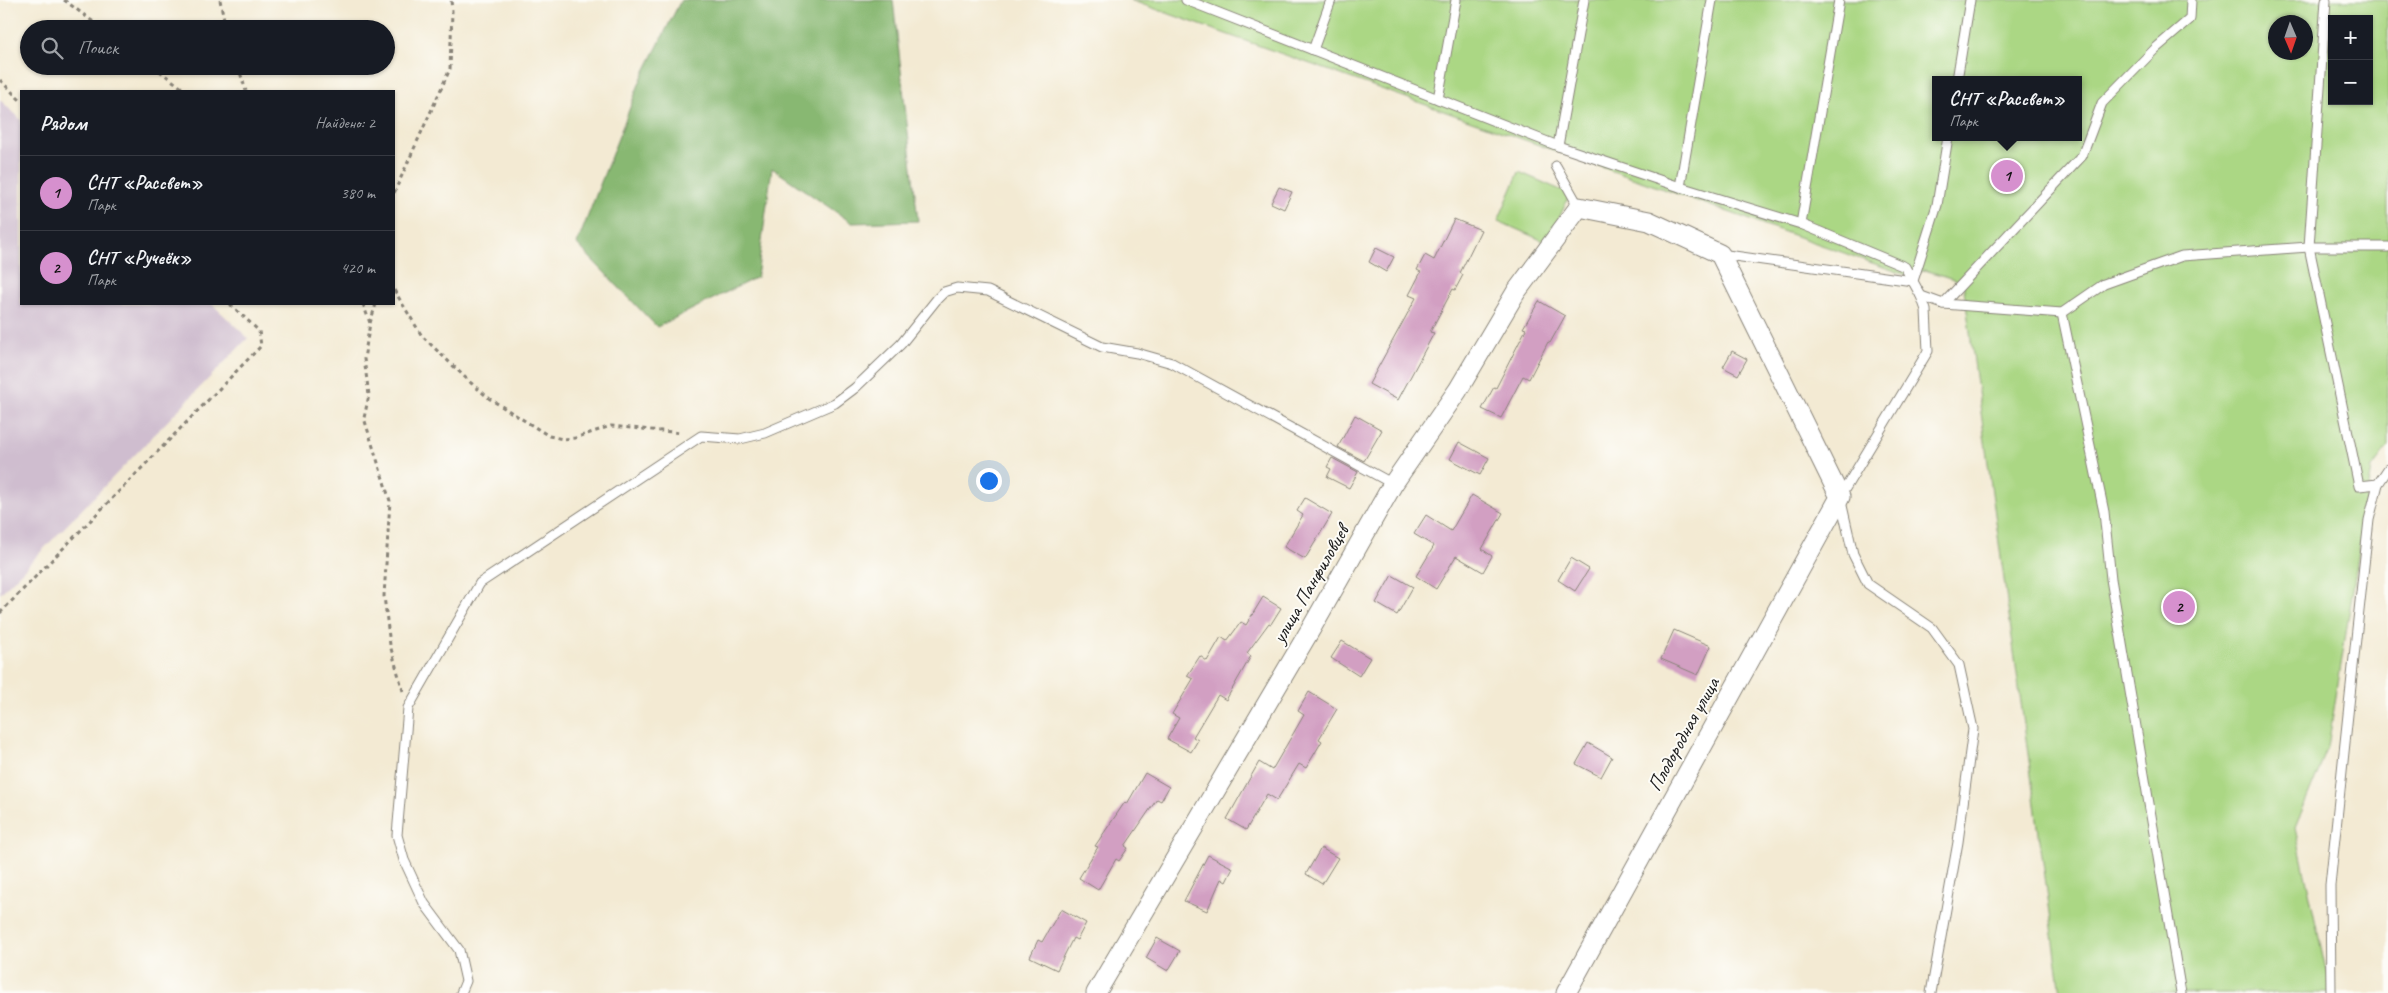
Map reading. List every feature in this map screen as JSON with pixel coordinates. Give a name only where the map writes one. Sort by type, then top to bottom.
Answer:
[{"type":"street","points":[[1579,207],[1649,221],[1720,254],[1840,497]]},
{"type":"street","name":"улица Панфиловцев","points":[[1096,993],[1312,627],[1393,484],[1458,390],[1516,292],[1579,207]]},
{"type":"street","name":"Плодородная улица","points":[[1566,993],[1840,497]]},
{"type":"lane","points":[[1186,0],[1558,146],[1680,187],[1801,224],[1905,267],[1921,296],[1926,310],[1928,351],[1840,497],[1853,554],[1868,584],[1932,628],[1959,665],[1973,729],[1958,842],[1931,993]]},
{"type":"lane","points":[[1313,50],[1331,0]]},
{"type":"lane","points":[[1438,99],[1456,0]]},
{"type":"lane","points":[[1558,146],[1584,0]]},
{"type":"lane","points":[[1680,187],[1712,0]]},
{"type":"lane","points":[[1801,224],[1839,0]]},
{"type":"lane","points":[[1958,76],[1970,0]]},
{"type":"lane","points":[[1943,304],[2082,156],[2102,103],[2155,49],[2190,19],[2191,0]]},
{"type":"lane","points":[[2326,0],[2309,247],[2359,486],[2378,484]]},
{"type":"lane","points":[[1913,281],[1937,205],[1947,141]]},
{"type":"lane","points":[[1556,166],[1579,207]]},
{"type":"lane","points":[[1921,296],[1943,304],[2062,313],[2104,284],[2182,256],[2309,247],[2388,247]]},
{"type":"lane","points":[[1720,254],[1913,281]]},
{"type":"lane","points":[[461,993],[466,981],[459,950],[424,903],[404,860],[397,835],[408,708],[480,583],[701,436],[740,439],[766,434],[834,403],[855,388],[901,344],[944,292],[958,288],[988,291],[1102,346],[1137,352],[1172,363],[1393,484]]},
{"type":"lane","points":[[2062,313],[2104,512],[2111,579],[2181,993]]},
{"type":"lane","points":[[2331,993],[2330,886],[2367,540],[2378,484],[2388,469]]},
{"type":"path","points":[[64,0],[91,20]]},
{"type":"path","points":[[220,0],[224,20]]},
{"type":"path","points":[[395,191],[450,69],[451,0]]},
{"type":"path","points":[[164,75],[185,90]]},
{"type":"path","points":[[241,75],[246,90]]},
{"type":"path","points":[[0,80],[20,100]]},
{"type":"path","points":[[395,292],[422,336],[471,383],[490,399],[549,436],[562,439],[575,438],[599,428],[623,426],[701,436]]},
{"type":"path","points":[[0,613],[261,346],[259,331],[231,305]]},
{"type":"path","points":[[363,305],[370,323]]},
{"type":"path","points":[[376,305],[370,323],[364,359],[369,395],[364,418],[390,501],[384,596],[390,645],[408,708]]},
{"type":"shaded area","points":[[0,100],[20,119],[20,305],[213,305],[248,338],[0,594]]},
{"type":"green space","points":[[681,0],[893,0],[918,221],[852,223],[772,168],[757,277],[657,327],[577,244],[641,79]]},
{"type":"green space","points":[[1130,0],[2388,0],[2388,447],[2372,468],[2328,747],[2295,828],[2331,993],[2061,993],[1963,282],[1925,270],[1906,275]]},
{"type":"green space","points":[[1519,172],[1570,194],[1548,243],[1498,221]]},
{"type":"building","points":[[1279,187],[1292,192],[1284,209],[1271,203]]},
{"type":"building","points":[[1454,219],[1481,230],[1460,273],[1463,275],[1455,290],[1453,289],[1430,332],[1434,333],[1398,400],[1369,384],[1416,298],[1409,295],[1421,272],[1417,270],[1425,255],[1434,260]]},
{"type":"building","points":[[1376,248],[1394,257],[1386,272],[1369,262]]},
{"type":"building","points":[[1539,301],[1565,316],[1550,343],[1548,342],[1529,379],[1523,376],[1501,418],[1482,409],[1494,387],[1496,388],[1526,329],[1523,328]]},
{"type":"building","points":[[1732,351],[1747,359],[1738,375],[1723,367]]},
{"type":"building","points":[[1355,415],[1382,430],[1364,461],[1338,447]]},
{"type":"building","points":[[1459,442],[1489,458],[1480,475],[1450,459]]},
{"type":"building","points":[[1332,458],[1358,472],[1349,488],[1327,477],[1331,469],[1327,467]]},
{"type":"building","points":[[1472,495],[1503,513],[1482,549],[1492,556],[1483,572],[1456,556],[1436,589],[1416,576],[1434,546],[1414,534],[1426,515],[1451,531]]},
{"type":"building","points":[[1305,498],[1332,514],[1305,559],[1284,547],[1303,515],[1297,511]]},
{"type":"building","points":[[1571,558],[1589,569],[1575,591],[1558,580]]},
{"type":"building","points":[[1392,575],[1413,587],[1397,615],[1376,603]]},
{"type":"building","points":[[1263,597],[1281,608],[1271,624],[1269,623],[1247,653],[1251,656],[1226,700],[1218,695],[1193,737],[1198,740],[1191,752],[1167,739],[1179,718],[1172,714],[1193,679],[1187,676],[1200,656],[1207,661],[1221,637],[1227,641],[1241,622],[1246,625]]},
{"type":"building","points":[[1674,630],[1711,646],[1698,675],[1661,659]]},
{"type":"building","points":[[1342,641],[1370,658],[1359,676],[1331,658]]},
{"type":"building","points":[[1309,692],[1337,709],[1319,739],[1322,741],[1306,768],[1299,764],[1277,800],[1267,794],[1246,830],[1227,819],[1259,762],[1272,770],[1304,715],[1298,711]]},
{"type":"building","points":[[1588,743],[1612,757],[1601,777],[1576,764]]},
{"type":"building","points":[[1145,773],[1169,787],[1161,801],[1157,799],[1125,846],[1128,848],[1119,861],[1116,859],[1098,890],[1079,878],[1098,847],[1095,846],[1125,802],[1127,804]]},
{"type":"building","points":[[1321,848],[1338,858],[1322,884],[1306,874]]},
{"type":"building","points":[[1208,855],[1233,868],[1226,882],[1221,879],[1207,911],[1184,901]]},
{"type":"building","points":[[1061,909],[1086,923],[1077,940],[1073,938],[1057,970],[1030,957],[1038,940],[1042,942]]},
{"type":"building","points":[[1157,938],[1180,951],[1168,971],[1146,958]]},
{"type":"place","name":"СНТ «Рассвет»","points":[[2007,176]]},
{"type":"place","name":"СНТ «Ручеёк»","points":[[2179,607]]}]
